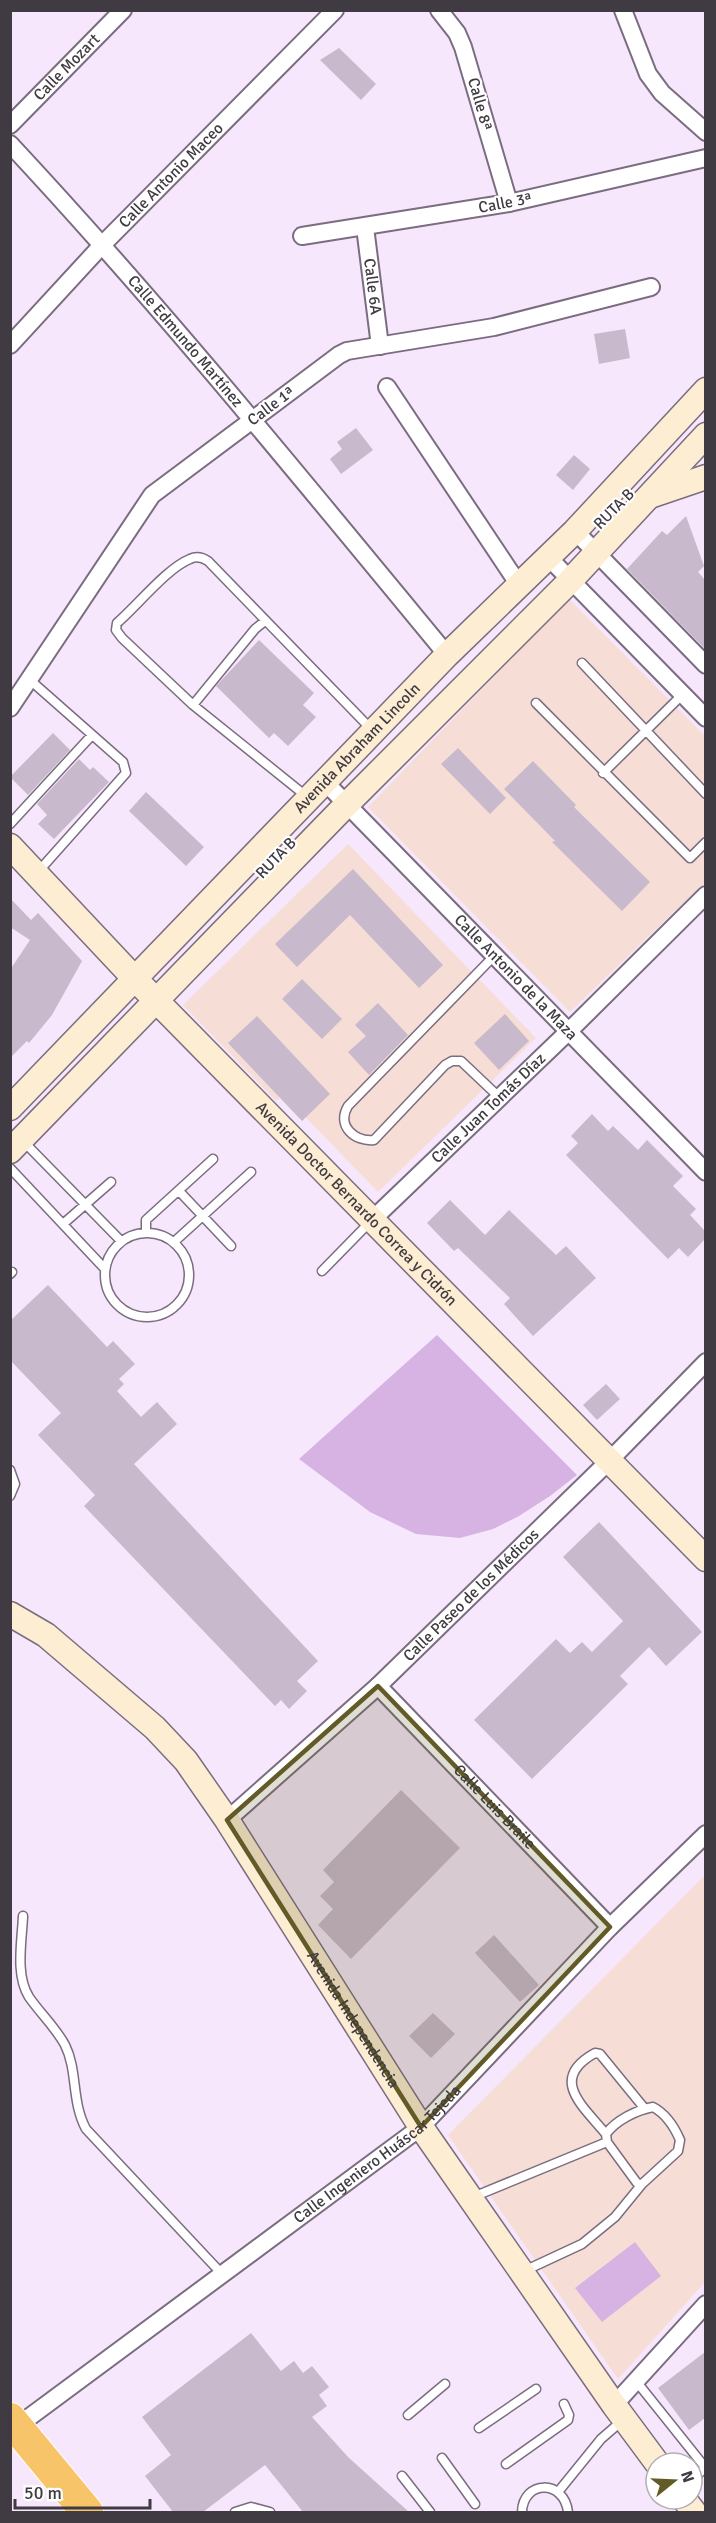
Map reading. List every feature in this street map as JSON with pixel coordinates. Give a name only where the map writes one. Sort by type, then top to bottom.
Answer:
[{"type":"highway","points":[[12,2432],[63,2512]]},
{"type":"highway","points":[[12,2432],[87,2512]]},
{"type":"main road","name":"Avenida Abraham Lincoln","points":[[10,1108],[447,655],[575,531],[705,390]]},
{"type":"main road","name":"Avenida Abraham Lincoln","points":[[14,1148],[346,805],[570,581],[705,435]]},
{"type":"main road","points":[[645,498],[705,477]]},
{"type":"main road","name":"Avenida Doctor Bernardo Correa y Cidrón","points":[[10,846],[135,979],[705,1559]]},
{"type":"main road","name":"Avenida Independencia","points":[[10,1614],[46,1635],[155,1728],[186,1761],[227,1820],[421,2127],[648,2451]]},
{"type":"street","name":"Calle Mozart","points":[[10,125],[123,10]]},
{"type":"street","name":"Calle Antonio Maceo","points":[[10,345],[103,244],[335,10]]},
{"type":"street","name":"Calle 8ª","points":[[439,10],[457,33],[463,47],[509,203]]},
{"type":"street","points":[[623,10],[648,74],[662,93],[705,132]]},
{"type":"street","name":"Calle Edmundo Martínez","points":[[10,144],[103,244],[253,420],[447,655]]},
{"type":"street","name":"Calle 3ª","points":[[302,236],[509,203],[705,158]]},
{"type":"street","name":"Calle 6A","points":[[365,227],[380,346]]},
{"type":"street","name":"Calle 1ª","points":[[10,708],[148,500],[157,490],[339,355],[494,327],[651,287]]},
{"type":"street","points":[[387,387],[519,585]]},
{"type":"street","points":[[575,531],[705,665]]},
{"type":"street","points":[[548,557],[705,718]]},
{"type":"street","name":"Calle Antonio de la Maza","points":[[317,790],[346,805],[705,1172]]},
{"type":"street","name":"Calle Juan Tomás Díaz","points":[[373,1219],[569,1031],[705,895]]},
{"type":"street","name":"Calle Paseo de los Médicos","points":[[227,1820],[378,1686],[610,1460],[705,1362]]},
{"type":"street","name":"Calle Luis Braile","points":[[378,1686],[610,1927]]},
{"type":"street","name":"Calle Ingeniero Huáscar Tejeda","points":[[12,2432],[421,2127],[610,1927],[705,1834]]},
{"type":"street","points":[[619,2412],[635,2380],[705,2304]]},
{"type":"lane","name":"RUTA B","points":[[14,1148],[645,498],[705,483]]},
{"type":"lane","points":[[317,790],[194,705],[122,638],[116,630],[117,623],[179,565],[192,558],[201,557],[208,561],[373,732]]},
{"type":"lane","points":[[194,705],[255,629],[265,621]]},
{"type":"lane","points":[[582,663],[705,794]]},
{"type":"lane","points":[[30,680],[123,762],[126,773],[36,873]]},
{"type":"lane","points":[[603,773],[683,694]]},
{"type":"lane","points":[[536,703],[603,773],[690,858],[705,842]]},
{"type":"lane","points":[[10,824],[92,735]]},
{"type":"lane","points":[[495,955],[348,1107],[342,1118],[344,1125],[358,1138],[366,1141],[374,1140],[445,1065],[452,1061],[461,1061],[500,1097]]},
{"type":"lane","points":[[14,1148],[85,1206],[121,1241]]},
{"type":"lane","points":[[146,1233],[146,1220],[213,1159]]},
{"type":"lane","points":[[10,1168],[105,1269]]},
{"type":"lane","points":[[174,1242],[251,1172]]},
{"type":"lane","points":[[63,1224],[111,1182]]},
{"type":"lane","points":[[179,1191],[231,1246]]},
{"type":"lane","points":[[322,1271],[373,1219]]},
{"type":"lane","points":[[146,1233],[161,1235],[174,1242],[193,1278],[183,1297],[170,1312],[155,1317],[139,1317],[124,1311],[112,1300],[105,1285],[105,1269],[110,1253],[121,1241],[133,1235],[146,1233]]},
{"type":"lane","points":[[10,1470],[15,1484],[10,1496]]},
{"type":"lane","points":[[23,1916],[21,1978],[28,1995],[65,2045],[71,2066],[78,2114],[86,2129],[222,2274]]},
{"type":"lane","points":[[642,2184],[637,2182],[578,2100],[570,2080],[574,2070],[582,2061],[595,2053],[600,2055],[645,2109]]},
{"type":"lane","points":[[470,2198],[607,2138],[611,2128],[645,2109],[653,2107],[661,2111],[680,2140],[678,2151],[642,2184],[615,2217],[582,2244],[521,2272]]},
{"type":"lane","points":[[635,2380],[705,2467]]},
{"type":"lane","points":[[408,2415],[446,2384]]},
{"type":"lane","points":[[479,2428],[536,2389]]},
{"type":"lane","points":[[506,2464],[568,2420],[569,2415],[564,2404]]},
{"type":"lane","points":[[558,2492],[601,2439],[619,2412]]},
{"type":"lane","points":[[442,2458],[475,2505]]},
{"type":"lane","points":[[402,2476],[430,2512]]},
{"type":"lane","points":[[522,2512],[526,2496],[543,2487],[558,2492],[566,2502],[568,2512]]},
{"type":"lane","points":[[235,2512],[251,2507],[270,2512]]},
{"type":"highlighted area","points":[[378,1686],[610,1927],[421,2127],[227,1820]]},
{"type":"shaded area","points":[[569,599],[705,736],[705,882],[570,1012],[368,807]]},
{"type":"shaded area","points":[[348,844],[536,1038],[378,1192],[284,1095],[276,1101],[183,1005]]},
{"type":"shaded area","points":[[437,1335],[577,1475],[519,1516],[493,1529],[460,1538],[416,1534],[370,1512],[299,1459]]},
{"type":"shaded area","points":[[705,1875],[705,2282],[618,2379],[448,2135]]},
{"type":"shaded area","points":[[635,2242],[661,2276],[602,2322],[575,2288]]},
{"type":"building","points":[[339,48],[376,84],[361,100],[320,60]]},
{"type":"building","points":[[625,329],[630,358],[599,364],[594,334]]},
{"type":"building","points":[[356,428],[373,450],[341,474],[330,459],[342,449],[337,442]]},
{"type":"building","points":[[574,455],[590,469],[573,490],[556,475]]},
{"type":"building","points":[[686,516],[704,566],[698,572],[705,580],[705,649],[627,569],[662,531],[667,535]]},
{"type":"building","points":[[259,640],[314,693],[303,705],[316,717],[288,746],[274,733],[269,738],[216,686]]},
{"type":"building","points":[[53,733],[70,750],[28,795],[10,777]]},
{"type":"building","points":[[458,748],[506,798],[490,814],[441,764]]},
{"type":"building","points":[[79,759],[90,770],[93,767],[109,782],[54,839],[38,824],[47,815],[37,804]]},
{"type":"building","points":[[533,761],[576,805],[574,807],[650,882],[622,911],[552,842],[555,841],[504,789]]},
{"type":"building","points":[[146,792],[204,847],[186,866],[129,811]]},
{"type":"building","points":[[353,869],[443,965],[419,988],[350,915],[297,967],[275,944]]},
{"type":"building","points":[[10,898],[31,920],[38,913],[82,961],[52,1015],[29,1043],[27,1041],[10,1058],[10,970],[30,940],[10,927]]},
{"type":"building","points":[[302,979],[342,1019],[322,1039],[282,999]]},
{"type":"building","points":[[378,1003],[408,1035],[369,1075],[348,1052],[366,1036],[355,1025]]},
{"type":"building","points":[[505,1014],[529,1041],[499,1070],[474,1043]]},
{"type":"building","points":[[257,1016],[330,1094],[302,1121],[228,1043]]},
{"type":"building","points":[[592,1114],[608,1131],[613,1126],[638,1150],[647,1140],[683,1176],[673,1186],[696,1209],[690,1215],[705,1231],[705,1239],[688,1257],[679,1248],[668,1259],[566,1155],[578,1143],[571,1136]]},
{"type":"building","points":[[450,1200],[485,1235],[509,1210],[556,1255],[566,1246],[596,1278],[533,1336],[504,1304],[510,1298],[458,1248],[454,1251],[427,1223]]},
{"type":"building","points":[[48,1285],[107,1347],[113,1341],[135,1364],[119,1379],[124,1384],[117,1391],[141,1417],[157,1402],[177,1424],[134,1464],[318,1661],[297,1681],[307,1691],[289,1709],[281,1700],[275,1706],[84,1506],[95,1495],[38,1435],[61,1413],[10,1360],[10,1321]]},
{"type":"building","points":[[606,1384],[620,1399],[597,1420],[583,1405]]},
{"type":"building","points":[[599,1522],[702,1632],[666,1666],[649,1647],[620,1676],[628,1684],[532,1779],[474,1720],[556,1639],[570,1653],[582,1642],[592,1652],[623,1621],[563,1557]]},
{"type":"building","points":[[401,1790],[460,1848],[351,1959],[318,1925],[333,1909],[320,1896],[334,1882],[323,1870]]},
{"type":"building","points":[[494,1935],[539,1985],[520,2002],[475,1953]]},
{"type":"building","points":[[433,2013],[455,2034],[431,2058],[409,2036]]},
{"type":"building","points":[[251,2333],[281,2371],[294,2361],[303,2373],[312,2366],[329,2387],[319,2395],[327,2406],[312,2417],[348,2457],[409,2512],[303,2512],[265,2465],[203,2512],[173,2512],[145,2476],[171,2455],[142,2417]]},
{"type":"building","points":[[705,2352],[705,2418],[689,2430],[658,2388]]}]
